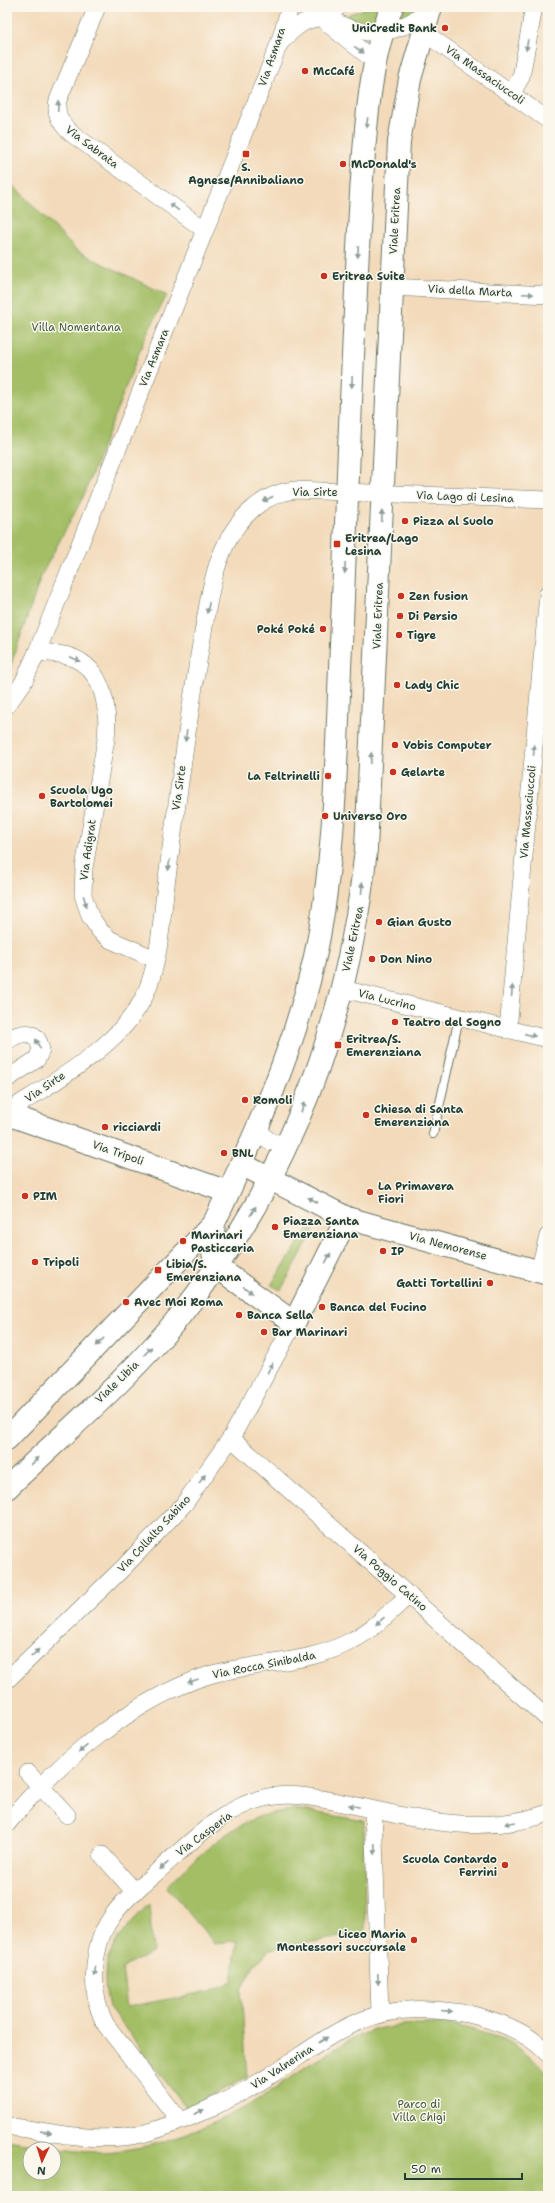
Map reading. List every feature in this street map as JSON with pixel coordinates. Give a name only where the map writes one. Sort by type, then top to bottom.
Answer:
[{"type":"street","name":"Via Sabrata","points":[[97,7],[58,100],[57,111],[60,119],[71,133],[205,230]]},
{"type":"street","name":"Via Asmara","points":[[7,705],[23,683],[37,652],[279,44],[290,7]]},
{"type":"street","points":[[279,44],[304,22],[322,12],[338,7]]},
{"type":"street","points":[[241,1164],[347,1218],[294,1323],[217,1267],[212,1246],[214,1223],[228,1192],[241,1164],[259,1126],[295,1034],[316,952],[323,914],[331,846],[338,745],[361,193],[365,136],[376,62],[383,32],[392,7]]},
{"type":"street","points":[[322,12],[362,32],[383,32],[411,23],[430,7]]},
{"type":"street","name":"Viale Eritrea","points":[[271,1179],[323,1056],[342,989],[360,906],[366,850],[391,287],[399,142],[410,79],[430,7]]},
{"type":"street","points":[[512,93],[521,77],[534,7]]},
{"type":"street","points":[[322,12],[340,35],[376,62]]},
{"type":"street","name":"Via Massaciuccoli","points":[[424,29],[433,39],[512,93],[548,120]]},
{"type":"street","name":"Via della Marta","points":[[391,287],[548,295]]},
{"type":"street","name":"Via Sirte","points":[[7,1113],[115,1038],[135,1012],[143,998],[152,975],[155,959],[191,705],[208,609],[222,552],[242,519],[272,496],[289,491],[302,490],[383,494]]},
{"type":"street","name":"Via Lago di Lesina","points":[[383,494],[548,500]]},
{"type":"street","name":"Via Massaciuccoli","points":[[508,1030],[548,594]]},
{"type":"street","name":"Via Adigrat","points":[[37,652],[66,655],[83,663],[93,674],[106,700],[108,720],[106,739],[84,868],[83,894],[90,916],[100,931],[116,942],[155,959]]},
{"type":"street","name":"Via Lucrino","points":[[342,989],[548,1039]]},
{"type":"street","points":[[7,1041],[19,1034],[28,1033],[35,1038],[41,1050],[37,1059],[7,1079]]},
{"type":"street","name":"Via Tripoli","points":[[7,1113],[228,1192]]},
{"type":"street","points":[[259,1126],[263,1136],[269,1141],[287,1143]]},
{"type":"street","points":[[217,1267],[236,1239],[271,1179]]},
{"type":"street","name":"Via Nemorense","points":[[347,1218],[544,1273]]},
{"type":"street","points":[[7,1438],[214,1223]]},
{"type":"street","points":[[544,1273],[548,1236]]},
{"type":"street","name":"Viale Libia","points":[[7,1488],[133,1366],[178,1318],[217,1267]]},
{"type":"street","name":"Via Collalto Sabino","points":[[7,1680],[171,1519],[195,1490],[231,1438],[294,1323]]},
{"type":"street","name":"Via Poggio Catino","points":[[231,1438],[548,1719]]},
{"type":"street","name":"Via Rocca Sinibalda","points":[[7,1824],[71,1759],[130,1713],[162,1694],[184,1684],[224,1671],[300,1659],[332,1650],[367,1632],[409,1595]]},
{"type":"street","points":[[28,1773],[67,1815]]},
{"type":"street","name":"Via Casperia","points":[[179,2120],[106,2025],[95,1998],[96,1964],[104,1932],[111,1918],[135,1892],[198,1836],[224,1817],[256,1800],[276,1796],[296,1796],[433,1821],[477,1825],[503,1824],[548,1813]]},
{"type":"street","points":[[373,1810],[380,2013]]},
{"type":"street","points":[[102,1855],[135,1892]]},
{"type":"street","name":"Via Valnerina","points":[[7,2126],[82,2137],[107,2138],[143,2133],[179,2120],[251,2087],[333,2034],[380,2013],[424,2009],[476,2015],[514,2029],[536,2042],[548,2054]]},
{"type":"lane","points":[[433,1134],[459,1018]]},
{"type":"green space","points":[[370,7],[384,7],[374,25],[352,21],[346,18],[349,14]]},
{"type":"green space","points":[[401,7],[420,7],[397,23]]},
{"type":"green space","name":"Villa Nomentana","points":[[7,179],[77,251],[167,295],[144,340],[83,497],[42,574],[7,676]]},
{"type":"green space","points":[[308,1229],[314,1231],[281,1290],[271,1285]]},
{"type":"green space","points":[[296,1809],[364,1821],[365,1933],[271,1949],[255,1964],[241,1989],[247,2078],[186,2108],[109,2007],[105,1974],[107,1961],[118,1938],[149,1904],[153,1952],[122,1968],[127,2007],[210,1991],[232,1982],[237,1941],[214,1943],[167,1887],[206,1850],[240,1826],[262,1816]]},
{"type":"green space","name":"Parco di Villa Chigi","points":[[412,2024],[452,2024],[507,2040],[538,2063],[548,2075],[548,2160],[545,2196],[7,2196],[7,2140],[22,2142],[22,2181],[62,2181],[62,2149],[86,2152],[118,2151],[162,2142],[184,2135],[246,2107],[319,2058],[348,2041],[363,2034],[393,2026]]},
{"type":"place","name":"UniCredit Bank","points":[[445,28]]},
{"type":"place","name":"McCafé","points":[[305,71]]},
{"type":"place","name":"S. Agnese/Annibaliano","points":[[246,154]]},
{"type":"place","name":"McDonald's","points":[[343,164]]},
{"type":"place","name":"Eritrea Suite","points":[[324,276]]},
{"type":"place","name":"Pizza al Suolo","points":[[405,521]]},
{"type":"place","name":"Eritrea/Lago Lesina","points":[[337,544]]},
{"type":"place","name":"Zen fusion","points":[[401,596]]},
{"type":"place","name":"Di Persio","points":[[400,616]]},
{"type":"place","name":"Poké Poké","points":[[323,629]]},
{"type":"place","name":"Tigre","points":[[399,635]]},
{"type":"place","name":"Lady Chic","points":[[397,685]]},
{"type":"place","name":"Vobis Computer","points":[[395,745]]},
{"type":"place","name":"Gelarte","points":[[393,772]]},
{"type":"place","name":"La Feltrinelli","points":[[328,776]]},
{"type":"place","name":"Scuola Ugo Bartolomei","points":[[42,796]]},
{"type":"place","name":"Universo Oro","points":[[325,816]]},
{"type":"place","name":"Gian Gusto","points":[[379,922]]},
{"type":"place","name":"Don Nino","points":[[372,959]]},
{"type":"place","name":"Teatro del Sogno","points":[[395,1022]]},
{"type":"place","name":"Eritrea/S. Emerenziana","points":[[338,1045]]},
{"type":"place","name":"Romoli","points":[[245,1100]]},
{"type":"place","name":"Chiesa di Santa Emerenziana","points":[[366,1115]]},
{"type":"place","name":"ricciardi","points":[[105,1127]]},
{"type":"place","name":"BNL","points":[[224,1153]]},
{"type":"place","name":"La Primavera Fiori","points":[[370,1192]]},
{"type":"place","name":"PIM","points":[[25,1196]]},
{"type":"place","name":"Piazza Santa Emerenziana","points":[[275,1227]]},
{"type":"place","name":"Marinari Pasticceria","points":[[183,1241]]},
{"type":"place","name":"IP","points":[[383,1251]]},
{"type":"place","name":"Tripoli","points":[[35,1262]]},
{"type":"place","name":"Libia/S. Emerenziana","points":[[158,1270]]},
{"type":"place","name":"Gatti Tortellini","points":[[490,1283]]},
{"type":"place","name":"Avec Moi Roma","points":[[126,1302]]},
{"type":"place","name":"Banca del Fucino","points":[[322,1307]]},
{"type":"place","name":"Banca Sella","points":[[239,1315]]},
{"type":"place","name":"Bar Marinari","points":[[264,1332]]},
{"type":"place","name":"Scuola Contardo Ferrini","points":[[505,1865]]},
{"type":"place","name":"Liceo Maria Montessori succursale","points":[[414,1940]]}]
